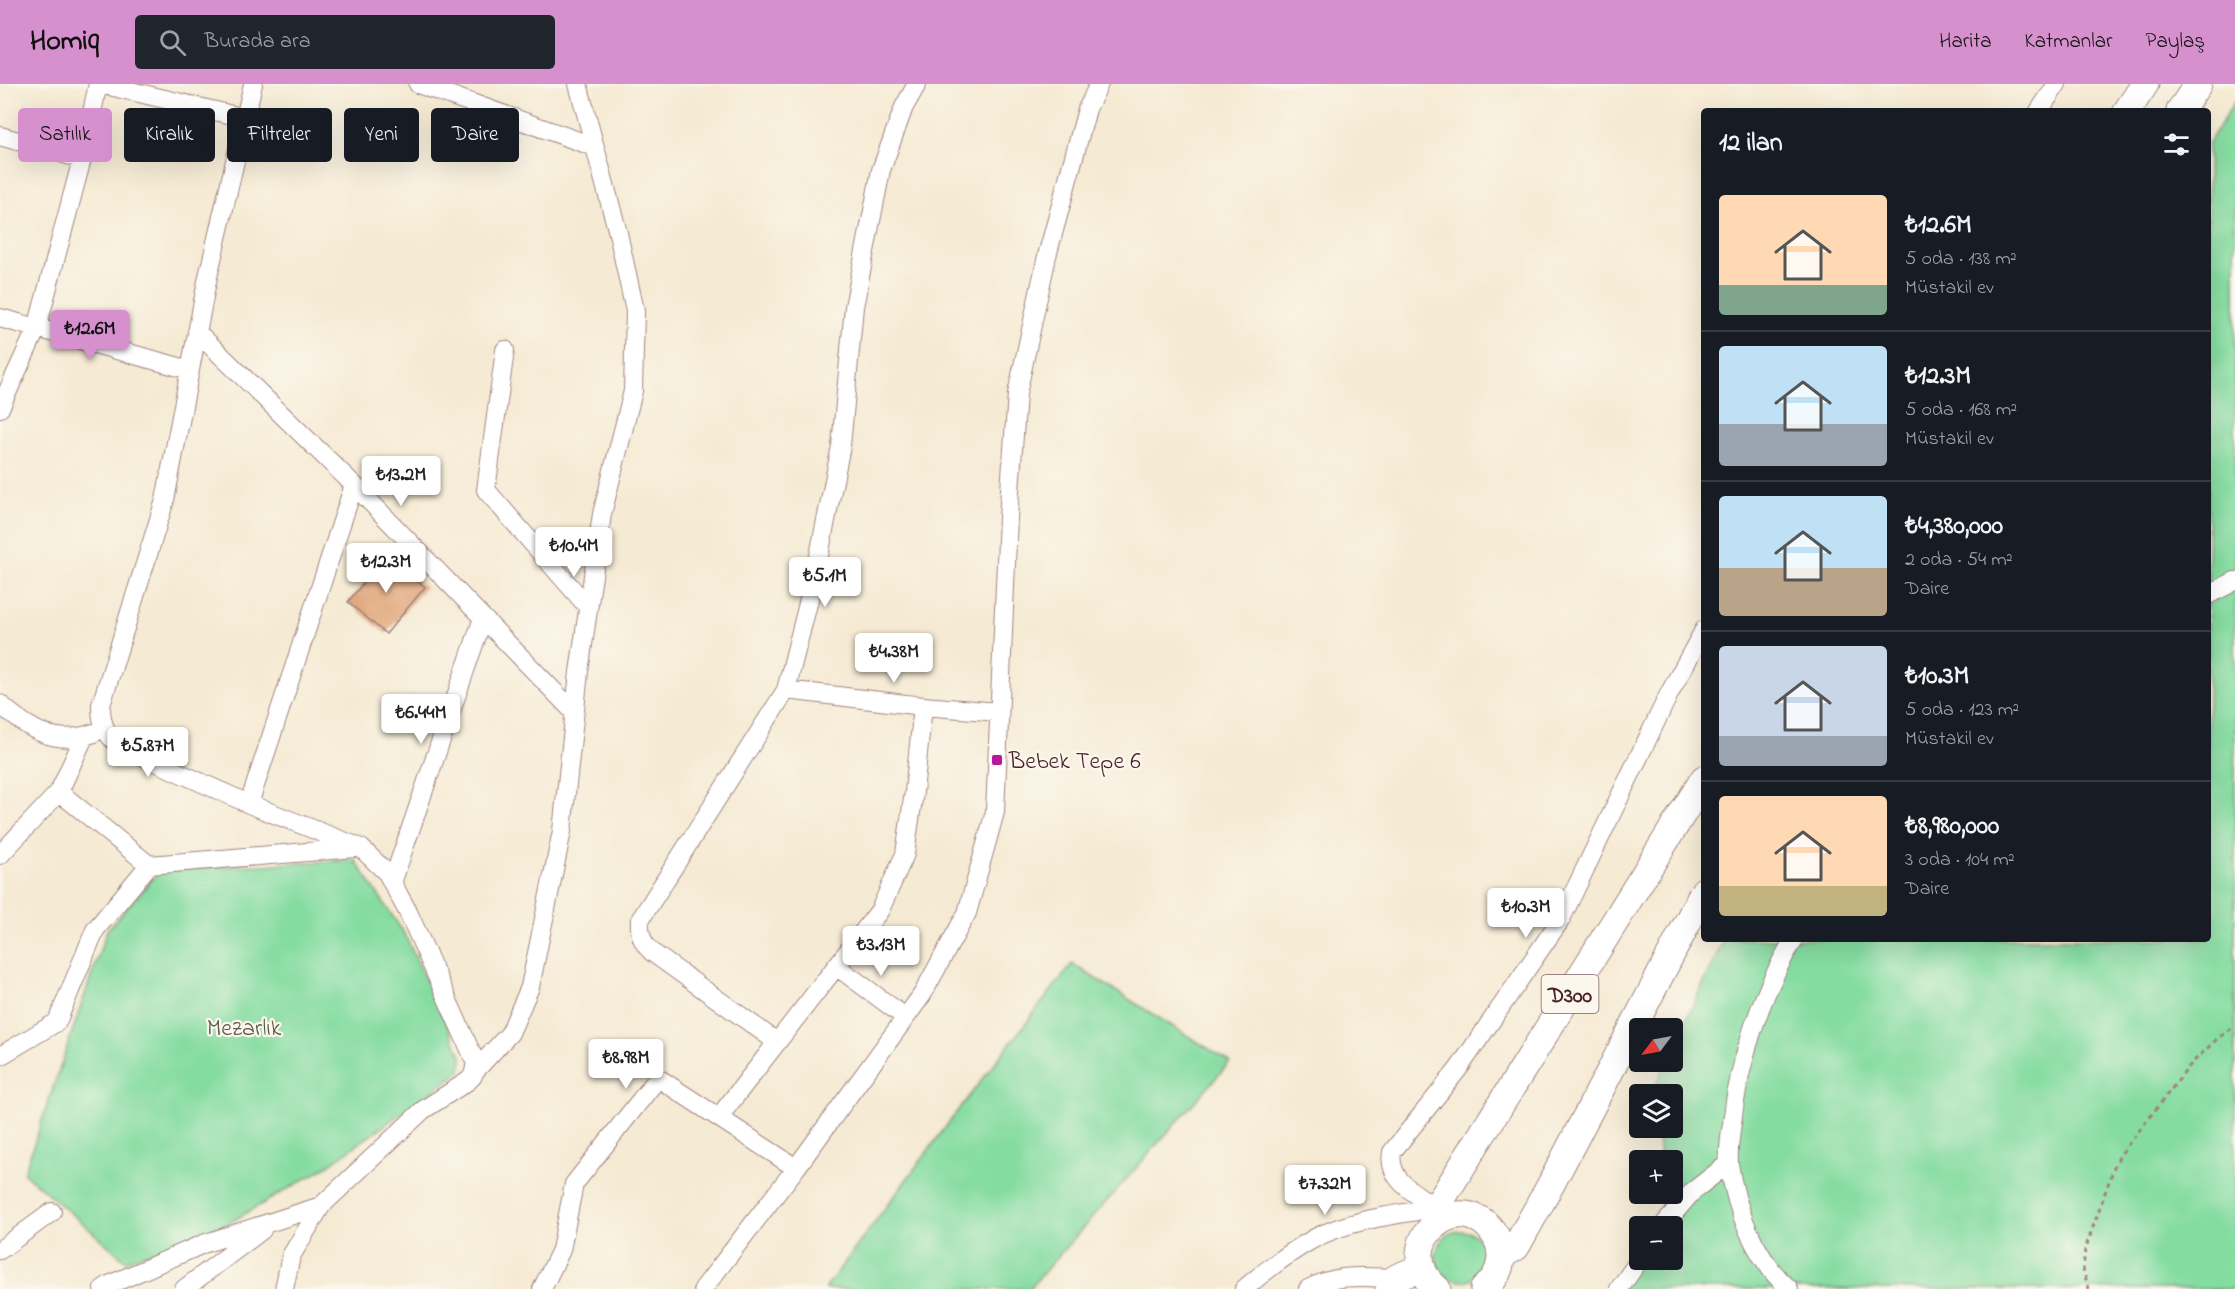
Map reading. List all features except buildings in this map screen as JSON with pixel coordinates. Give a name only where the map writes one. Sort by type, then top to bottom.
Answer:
[{"type":"highway","points":[[2129,108],[2145,84]]},
{"type":"highway","points":[[2182,108],[2198,84]]},
{"type":"highway","name":"D300","points":[[1440,1214],[1701,784]]},
{"type":"highway","points":[[1484,1289],[1497,1275],[1561,1165],[1701,897]]},
{"type":"highway","points":[[1437,1289],[1426,1277],[1420,1257],[1425,1236],[1440,1214],[1460,1215],[1480,1220],[1509,1251]]},
{"type":"highway","points":[[1392,1284],[1422,1267]]},
{"type":"street","points":[[94,108],[99,84],[227,114]]},
{"type":"street","points":[[247,108],[253,84]]},
{"type":"street","points":[[418,84],[595,147]]},
{"type":"street","points":[[284,1289],[291,1256],[321,1206],[423,1110],[468,1081],[510,1033],[530,987],[562,831],[574,712],[602,514],[633,391],[635,311],[578,84]]},
{"type":"street","points":[[777,1041],[653,952],[641,938],[639,929],[644,911],[786,690],[814,580],[841,446],[854,308],[880,170],[904,107],[916,84]]},
{"type":"street","points":[[703,1289],[796,1168],[922,995],[967,913],[995,812],[1017,394],[1047,256],[1088,109],[1099,84]]},
{"type":"street","points":[[2041,108],[2057,84]]},
{"type":"street","points":[[0,136],[18,141]]},
{"type":"street","points":[[0,408],[37,328],[81,162]]},
{"type":"street","points":[[235,162],[197,332],[165,500],[101,705],[101,718],[112,740],[122,747],[249,804],[361,848],[387,873],[408,912],[475,1057],[476,1070]]},
{"type":"street","points":[[0,318],[190,370]]},
{"type":"street","points":[[197,332],[354,485],[574,712]]},
{"type":"street","points":[[505,350],[486,490],[588,607]]},
{"type":"street","points":[[249,804],[354,485]]},
{"type":"street","points":[[2211,593],[2235,581]]},
{"type":"street","points":[[392,883],[483,618]]},
{"type":"street","points":[[1440,1214],[1395,1176],[1391,1160],[1392,1152],[1459,1068],[1561,919],[1670,692],[1701,635]]},
{"type":"street","points":[[786,690],[923,706],[999,712]]},
{"type":"street","points":[[0,704],[21,723],[41,733],[62,738],[84,737],[105,730]]},
{"type":"street","points":[[719,1117],[880,910],[905,854],[923,706]]},
{"type":"street","points":[[0,855],[59,792],[84,737]]},
{"type":"street","points":[[59,792],[149,865],[361,848]]},
{"type":"street","points":[[0,1056],[57,1022],[95,930],[149,865]]},
{"type":"street","points":[[1789,1289],[1771,1270],[1752,1240],[1736,1193],[1729,1163],[1734,1106],[1745,1057],[1776,975],[1792,942]]},
{"type":"street","points":[[836,966],[905,1017]]},
{"type":"street","points":[[542,1289],[561,1250],[574,1184],[658,1077],[796,1168]]},
{"type":"street","points":[[1671,1216],[1693,1191],[1729,1163]]},
{"type":"street","points":[[103,1289],[203,1244],[321,1206]]},
{"type":"street","points":[[0,1250],[52,1212]]},
{"type":"street","points":[[1244,1289],[1265,1270],[1316,1238],[1365,1221],[1440,1214]]},
{"type":"street","points":[[184,1289],[274,1221]]},
{"type":"street","points":[[1619,1289],[1632,1270]]},
{"type":"street","points":[[1308,1289],[1324,1281],[1350,1276],[1392,1284]]},
{"type":"path","points":[[2089,1289],[2084,1269],[2085,1250],[2110,1175],[2120,1155],[2191,1064],[2218,1038],[2235,1026]]},
{"type":"green space","points":[[2235,101],[2235,1289],[1614,1289],[1629,1266],[1629,1270],[1683,1270],[1683,1216],[1661,1216],[1666,1208],[1665,1204],[1683,1204],[1683,1150],[1659,1150],[1658,1138],[1683,1138],[1683,1084],[1656,1084],[1662,1072],[1683,1072],[1683,1027],[1723,942],[2211,942],[2211,139]]},
{"type":"green space","name":"Mezarlık","points":[[355,860],[404,933],[462,1057],[461,1071],[324,1168],[229,1223],[126,1261],[24,1173],[107,930],[161,870]]},
{"type":"green space","points":[[1072,964],[1230,1062],[1029,1289],[825,1289],[956,1113]]},
{"type":"green space","points":[[1456,1231],[1466,1231],[1479,1238],[1486,1251],[1486,1261],[1479,1274],[1466,1281],[1456,1281],[1447,1277],[1440,1270],[1436,1261],[1436,1251],[1440,1242],[1447,1235]]},
{"type":"place","name":"Bebek Tepe 6","points":[[997,760]]}]
